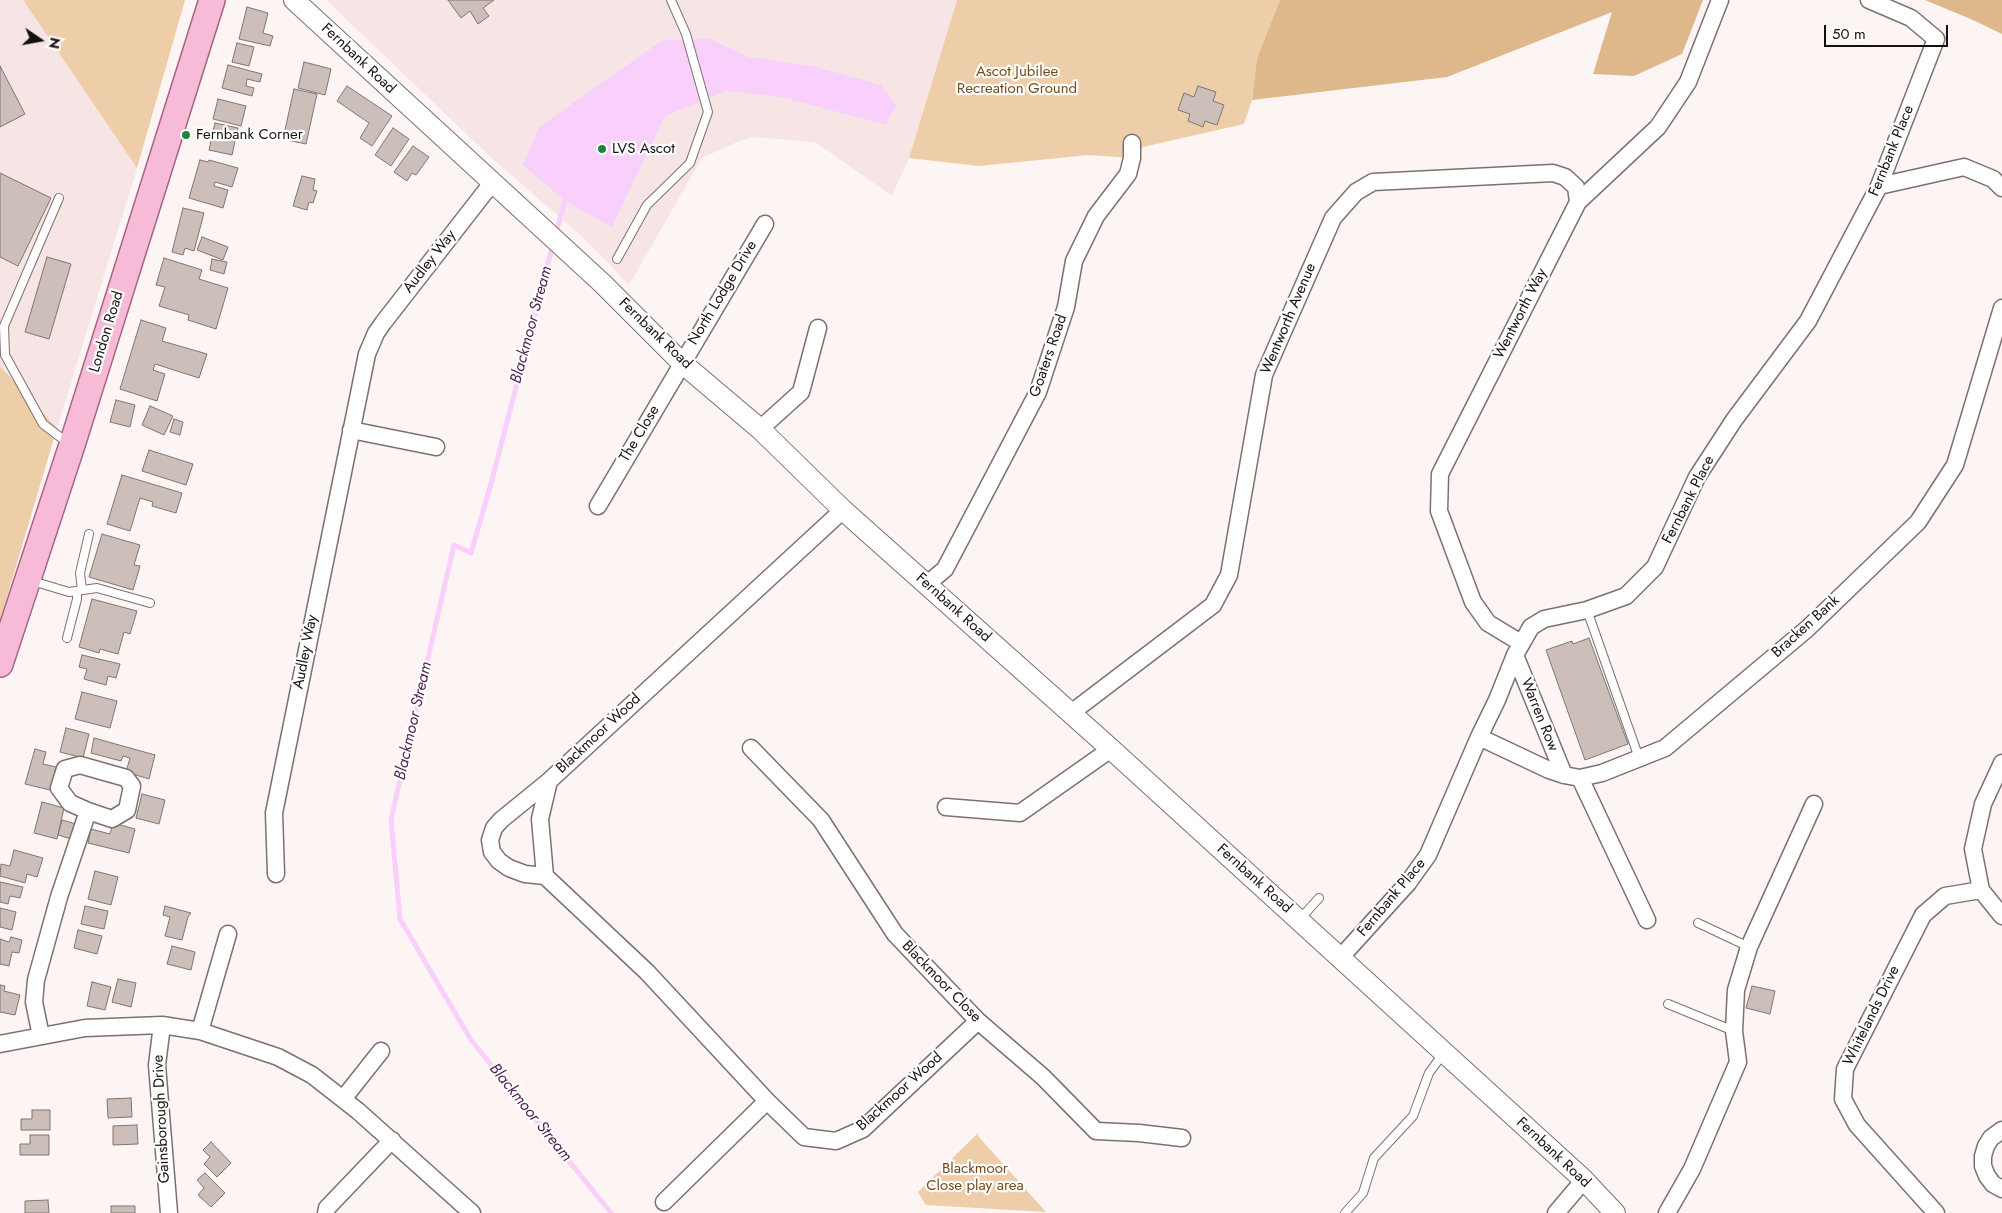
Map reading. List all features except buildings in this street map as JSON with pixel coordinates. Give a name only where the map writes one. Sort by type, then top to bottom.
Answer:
[{"type":"main road","name":"London Road","points":[[0,664],[72,445],[212,0]]},
{"type":"street","name":"Fernbank Road","points":[[294,0],[602,282],[682,363],[760,429],[843,510],[1111,749],[1584,1180],[1615,1213]]},
{"type":"street","name":"Wentworth Way","points":[[1518,649],[1488,623],[1473,602],[1439,511],[1440,474],[1578,202],[1658,127],[1688,82],[1720,0]]},
{"type":"street","name":"Fernbank Place","points":[[1340,958],[1408,883],[1428,855],[1518,649],[1531,627],[1544,619],[1587,610],[1626,596],[1656,567],[1697,477],[1734,420],[1808,321],[1879,186],[1936,39],[1911,18],[1869,0]]},
{"type":"street","name":"Goaters Road","points":[[926,585],[945,568],[1038,392],[1066,307],[1074,261],[1096,216],[1128,174],[1132,158],[1132,144]]},
{"type":"street","points":[[1879,186],[1964,167],[1993,179],[2002,188]]},
{"type":"street","name":"Wentworth Avenue","points":[[1071,713],[1213,605],[1229,575],[1264,375],[1333,218],[1356,192],[1373,182],[1553,174],[1565,177],[1576,187],[1578,202]]},
{"type":"street","name":"Audley Way","points":[[276,874],[274,813],[367,354],[376,333],[492,183]]},
{"type":"street","name":"North Lodge Drive","points":[[682,363],[765,224]]},
{"type":"street","name":"Bracken Bank","points":[[1479,737],[1564,775],[1580,778],[1602,773],[1665,748],[1807,629],[1918,522],[1956,464],[2002,308]]},
{"type":"street","points":[[760,429],[801,392],[818,328]]},
{"type":"street","name":"The Close","points":[[598,506],[682,363]]},
{"type":"street","points":[[351,430],[436,446]]},
{"type":"street","name":"Blackmoor Wood","points":[[843,510],[548,781],[540,819],[545,876],[647,972],[767,1101],[804,1136],[836,1141],[863,1129],[978,1021]]},
{"type":"street","name":"Warren Row","points":[[1518,649],[1564,775]]},
{"type":"street","name":"Blackmoor Close","points":[[751,748],[821,820],[895,934],[978,1021],[1043,1077],[1096,1131],[1182,1138]]},
{"type":"street","points":[[946,807],[1020,813],[1111,749]]},
{"type":"street","points":[[2002,763],[1983,804],[1973,849],[1981,890],[2002,916]]},
{"type":"street","points":[[1580,778],[1647,920]]},
{"type":"street","points":[[545,876],[525,874],[509,868],[499,861],[492,852],[490,840],[494,828],[501,820],[548,781]]},
{"type":"street","points":[[1667,1213],[1692,1169],[1738,1062],[1734,1031],[1736,990],[1749,947],[1814,804]]},
{"type":"street","points":[[41,1036],[36,1019],[34,994],[59,897],[88,811]]},
{"type":"street","name":"Whitelands Drive","points":[[1936,1213],[1857,1125],[1843,1099],[1844,1068],[1923,914],[1944,896],[1981,890]]},
{"type":"street","points":[[200,1030],[228,934]]},
{"type":"street","points":[[0,1044],[92,1028],[162,1025],[200,1030],[278,1057],[312,1075],[343,1099],[392,1140],[472,1213]]},
{"type":"street","name":"Gainsborough Drive","points":[[162,1025],[158,1041],[157,1065],[169,1213]]},
{"type":"street","points":[[343,1099],[381,1051]]},
{"type":"street","points":[[664,1202],[767,1101]]},
{"type":"street","points":[[2002,1130],[1986,1146],[1983,1156],[1987,1176],[1993,1184],[2002,1189]]},
{"type":"street","points":[[326,1213],[327,1208],[392,1140]]},
{"type":"street","points":[[1556,1213],[1584,1180]]},
{"type":"lane","points":[[617,258],[647,205],[690,163],[708,112],[686,34],[671,0]]},
{"type":"lane","points":[[59,198],[4,326],[5,355],[43,424],[72,445]]},
{"type":"lane","points":[[67,638],[80,590],[80,573],[89,534]]},
{"type":"lane","points":[[28,579],[69,592],[98,588],[150,603]]},
{"type":"lane","points":[[1587,610],[1639,758]]},
{"type":"lane","points":[[1298,920],[1319,898]]},
{"type":"lane","points":[[1698,923],[1749,947]]},
{"type":"lane","points":[[1668,1004],[1734,1031]]},
{"type":"lane","points":[[1345,1213],[1364,1193],[1374,1158],[1413,1116],[1429,1073],[1444,1053]]},
{"type":"shaded area","points":[[0,0],[23,0],[137,168],[57,428],[0,366]]},
{"type":"shaded area","name":"LVS Ascot","points":[[326,0],[957,0],[909,158],[892,196],[815,142],[752,137],[737,142],[702,158],[629,285],[583,237],[496,162]]},
{"type":"shaded area","points":[[1280,0],[1703,0],[1682,54],[1634,76],[1593,74],[1612,12],[1447,77],[1252,100],[1257,58]]},
{"type":"shaded area","points":[[1925,0],[2002,0],[2002,34],[1973,20]]},
{"type":"shaded area","points":[[710,39],[749,57],[813,66],[881,85],[896,105],[886,125],[781,97],[727,91],[665,116],[612,227],[565,201],[523,165],[539,127],[663,40]]},
{"type":"green space","points":[[23,0],[185,0],[137,168]]},
{"type":"green space","name":"Ascot Jubilee Recreation Ground","points":[[957,0],[1280,0],[1257,58],[1252,100],[1244,124],[1143,147],[1132,158],[1089,155],[979,166],[909,158]]},
{"type":"green space","points":[[0,366],[57,428],[0,620]]},
{"type":"green space","name":"Blackmoor Close play area","points":[[978,1133],[978,1136],[1046,1212],[926,1205],[918,1192]]},
{"type":"waterway","name":"Blackmoor Stream","points":[[556,233],[565,201]]},
{"type":"waterway","name":"Blackmoor Stream","points":[[553,244],[492,480],[471,553],[454,545],[391,819],[400,919],[471,1040],[611,1213]]},
{"type":"place","name":"Fernbank Corner","points":[[186,135]]},
{"type":"place","name":"LVS Ascot","points":[[602,149]]}]
